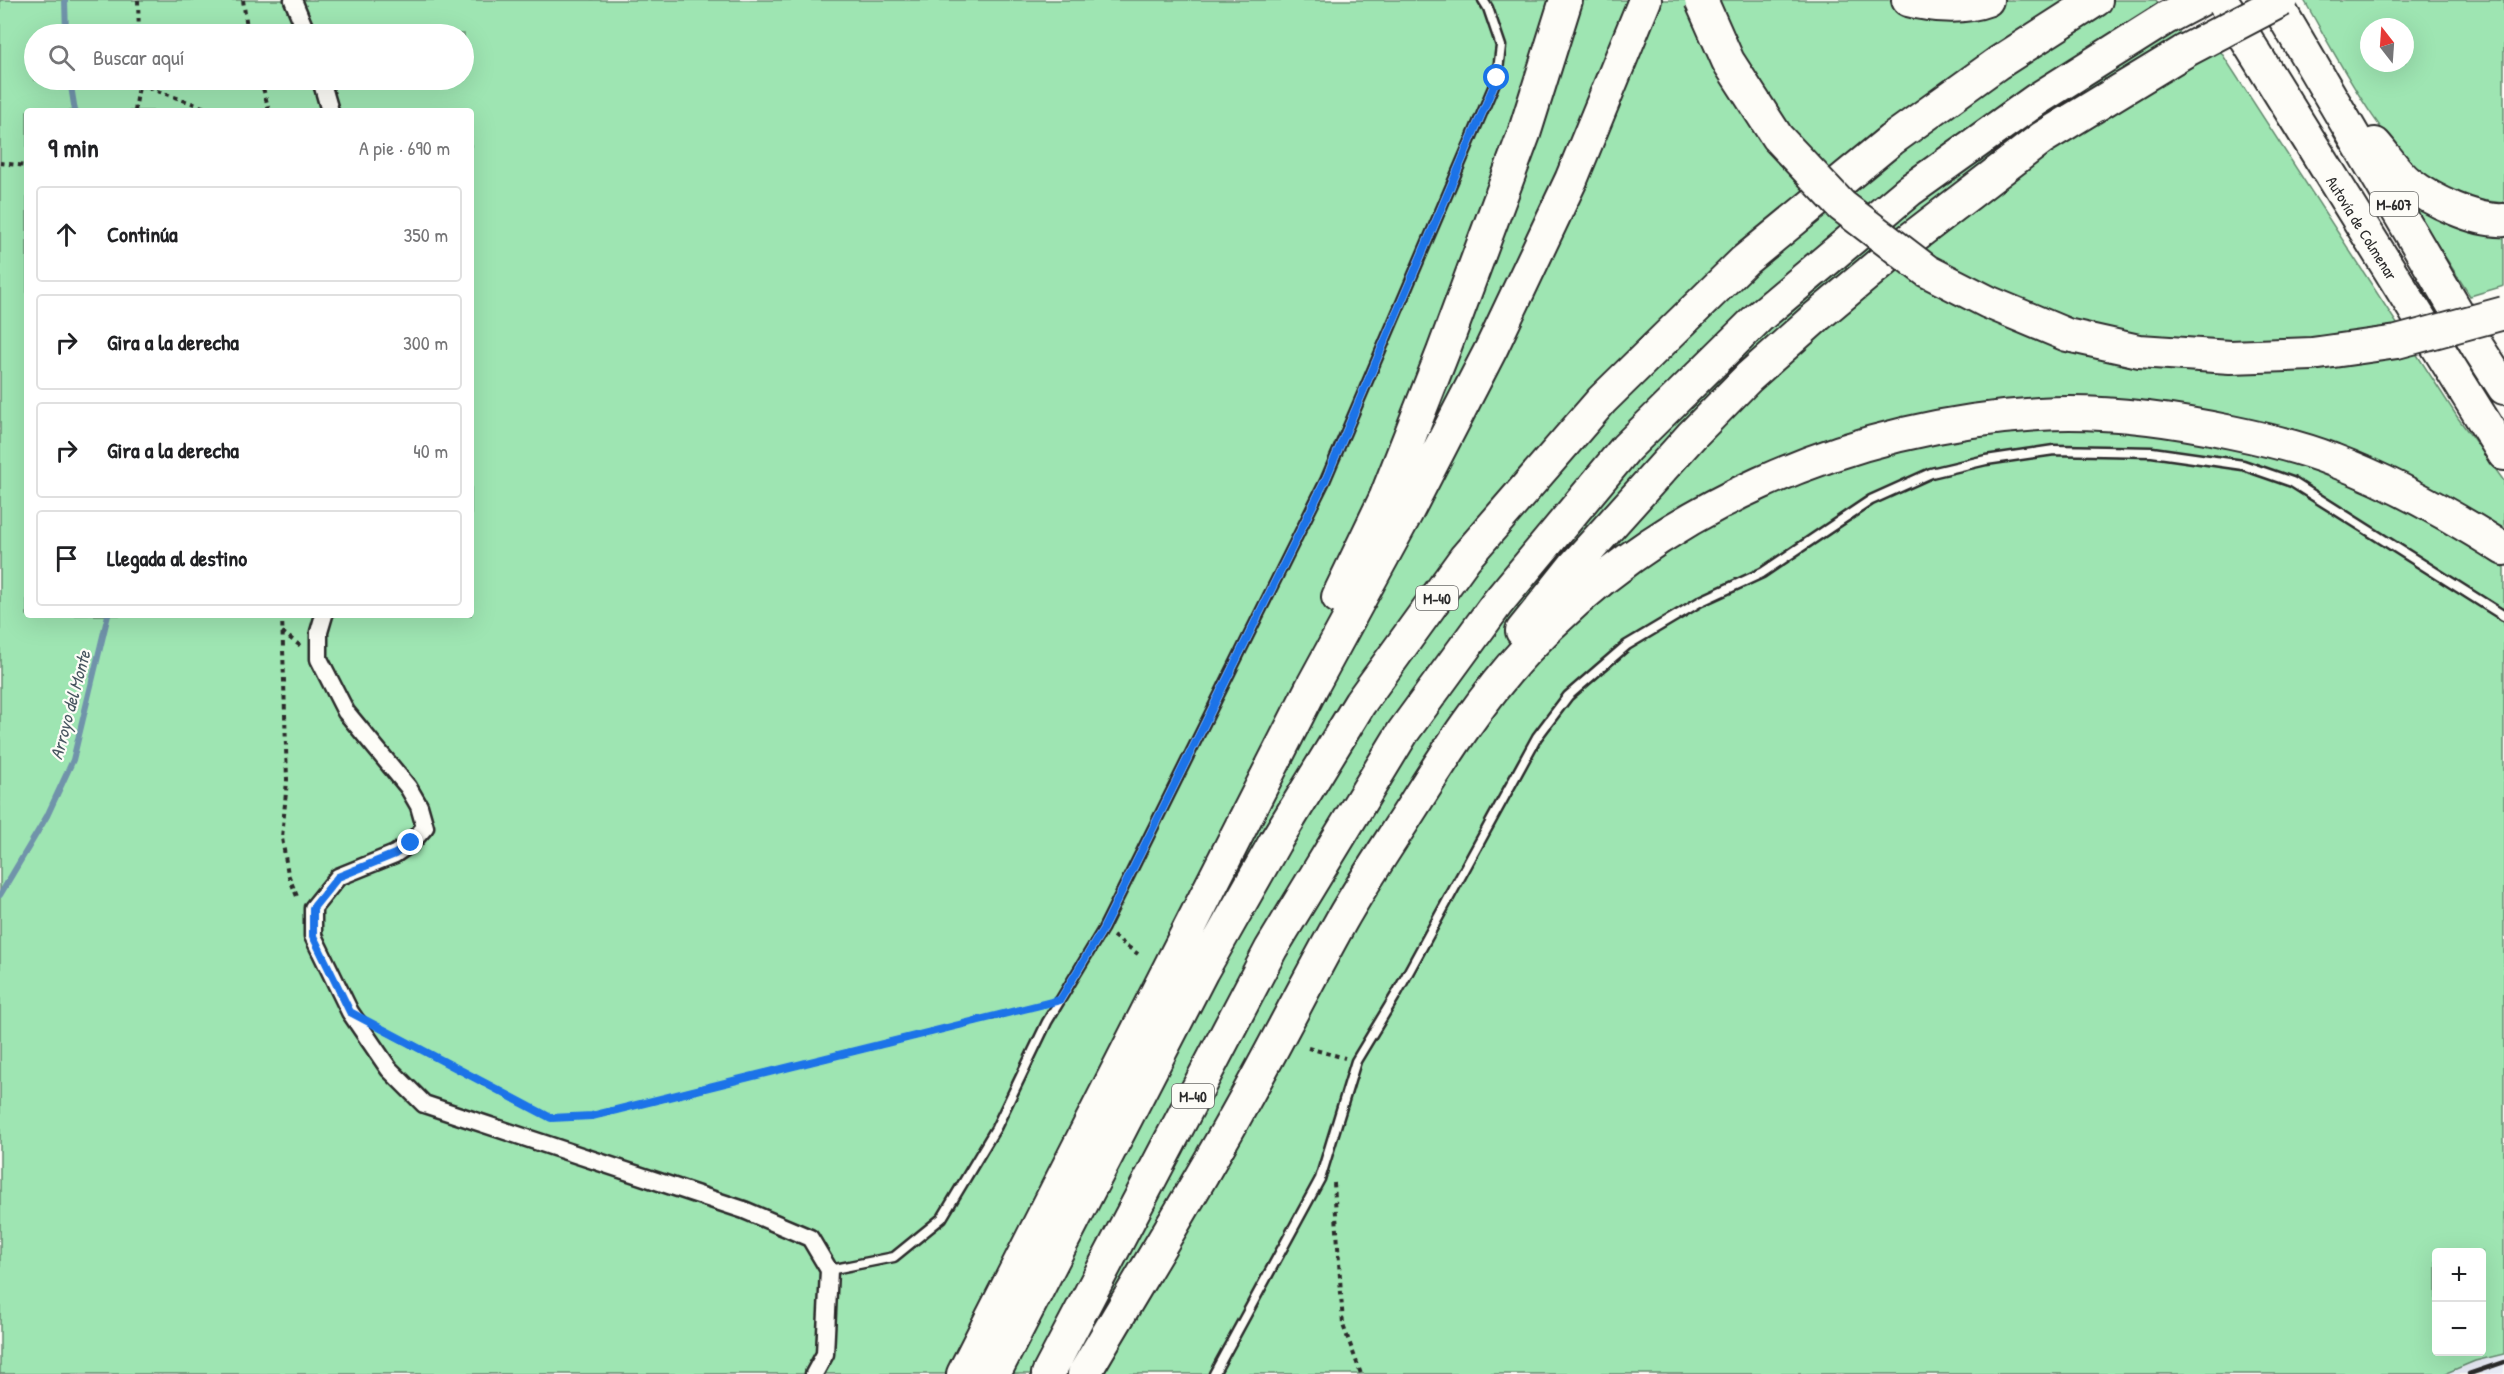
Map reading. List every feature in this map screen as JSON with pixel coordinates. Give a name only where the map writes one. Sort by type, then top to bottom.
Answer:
[{"type":"highway","points":[[1006,1291],[1385,499],[1524,134],[1566,0]]},
{"type":"highway","points":[[963,1374],[1313,685],[1407,512],[1491,349],[1571,180],[1645,0]]},
{"type":"highway","points":[[1701,0],[1728,61],[1777,138],[1842,206],[1927,271],[1988,302],[2067,334],[2139,351],[2230,357],[2312,354],[2397,342],[2504,313]]},
{"type":"highway","points":[[1908,0],[1928,6],[1979,3],[1987,0]]},
{"type":"highway","name":"M-40","points":[[994,1374],[1197,982],[1275,842],[1360,703],[1466,558],[1602,400],[1744,261],[1891,140],[1998,63],[2096,0]]},
{"type":"highway","name":"M-40","points":[[1048,1374],[1271,949],[1403,732],[1498,602],[1626,448],[1759,317],[1910,190],[2036,100],[2166,18],[2200,0]]},
{"type":"highway","name":"Autovía de Colmenar","points":[[2222,0],[2504,454]]},
{"type":"highway","points":[[1180,1209],[1335,914],[1430,757],[1514,642],[1575,566],[1733,393],[1815,318],[1905,243],[2042,138],[2185,51],[2280,6],[2367,134],[2408,182],[2450,207],[2496,221],[2504,220]]},
{"type":"highway","name":"M-607","points":[[2280,6],[2477,346],[2504,388]]},
{"type":"highway","points":[[1084,1374],[1245,1101],[1344,917],[1457,738],[1525,651],[1588,591],[1656,540],[1735,494],[1812,461],[1890,436],[1975,420],[2044,414],[2113,415],[2192,424],[2266,440],[2329,458],[2388,482],[2451,516],[2504,549]]},
{"type":"street","points":[[293,0],[303,24]]},
{"type":"street","points":[[324,90],[329,108]]},
{"type":"street","points":[[323,618],[319,632],[319,659],[346,712],[408,787],[419,806],[426,827],[411,843],[395,854],[338,877],[313,908],[313,936],[350,1012],[388,1069],[424,1104],[744,1210],[810,1238],[829,1270],[825,1354],[814,1374]]},
{"type":"lane","points":[[829,1270],[894,1257],[942,1218],[996,1128],[1047,1022],[1103,929],[1325,481],[1497,78],[1501,46],[1483,0]]},
{"type":"lane","points":[[1214,1374],[1320,1179],[1356,1061],[1397,993],[1537,737],[1569,696],[1627,645],[1701,601],[1762,573],[1871,500],[1931,473],[1986,460],[2054,450],[2152,452],[2243,465],[2292,482],[2504,616]]},
{"type":"path","points":[[138,0],[139,24]]},
{"type":"path","points":[[243,0],[247,24]]},
{"type":"path","points":[[136,108],[139,90]]},
{"type":"path","points":[[160,90],[206,108]]},
{"type":"path","points":[[264,90],[268,108]]},
{"type":"path","points":[[0,163],[24,166]]},
{"type":"path","points":[[282,618],[286,780],[282,838],[288,874],[313,936]]},
{"type":"path","points":[[1103,929],[1138,954]]},
{"type":"path","points":[[350,1012],[551,1118],[592,1116],[1060,1000]]},
{"type":"path","points":[[1308,1048],[1356,1061]]},
{"type":"path","points":[[1331,1142],[1342,1325],[1361,1374]]},
{"type":"shaded area","points":[[2504,1354],[2504,1374],[2439,1374],[2475,1361]]},
{"type":"green space","points":[[0,0],[2156,0],[2200,61],[2219,49],[2458,418],[2504,481],[2504,1354],[2475,1361],[2444,1374],[0,1374]]},
{"type":"green space","points":[[2304,0],[2504,0],[2504,203],[2478,200],[2454,193],[2419,171],[2399,151],[2346,74]]},
{"type":"green space","points":[[2409,200],[2504,233],[2504,286],[2470,296]]},
{"type":"waterway","name":"Arroyo del Monte","points":[[65,0],[66,24]]},
{"type":"waterway","name":"Arroyo del Monte","points":[[72,90],[75,108]]},
{"type":"waterway","name":"Arroyo del Monte","points":[[0,895],[47,816],[73,760],[107,618]]},
{"type":"railway","points":[[2469,1374],[2504,1362]]},
{"type":"route","points":[[411,843],[395,854],[338,877],[313,908],[313,936],[350,1012],[551,1118],[592,1116],[1060,1000],[1103,929],[1325,481],[1497,78]]}]
